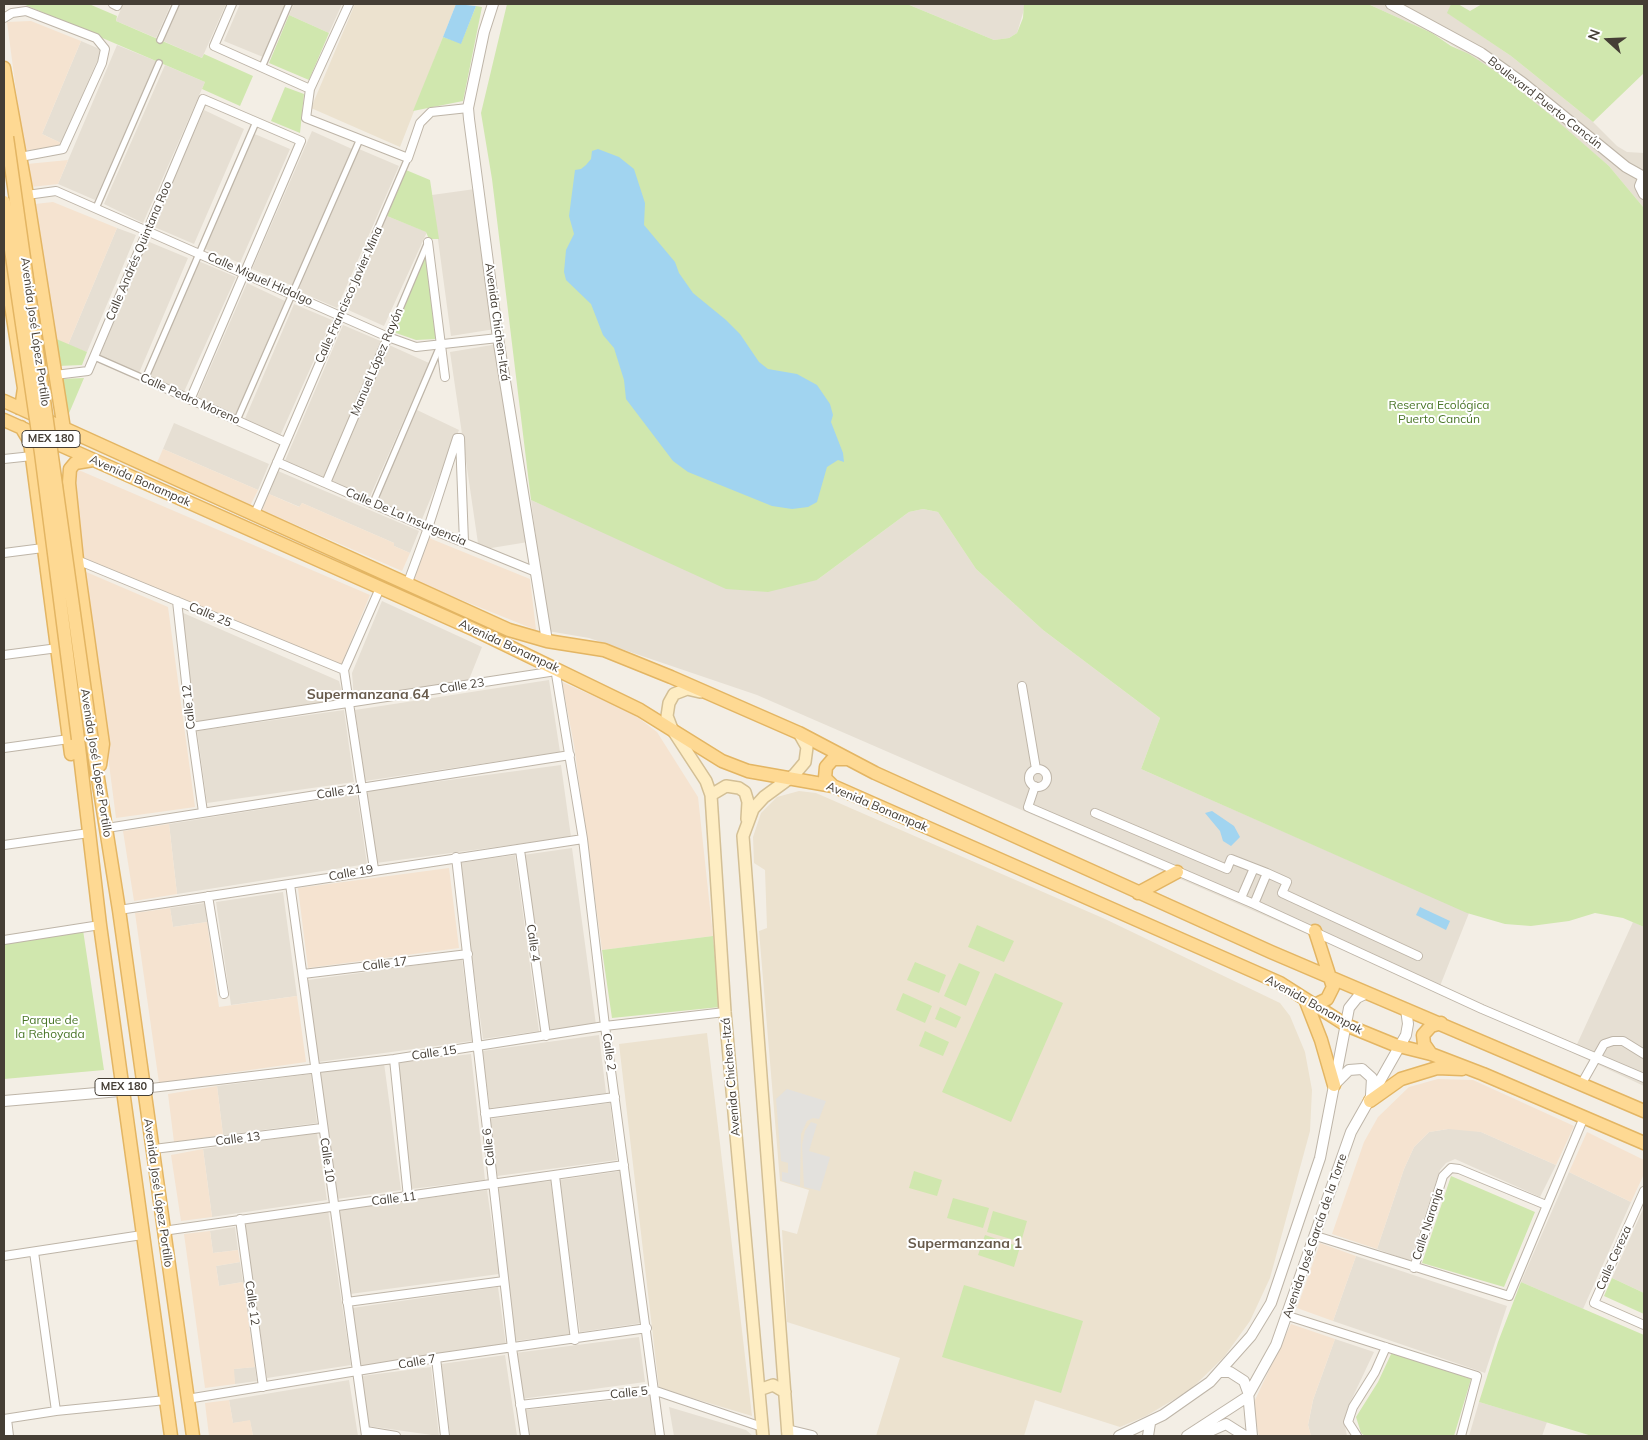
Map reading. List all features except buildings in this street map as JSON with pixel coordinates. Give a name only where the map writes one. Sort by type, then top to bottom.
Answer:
[{"type":"main road","points":[[4,68],[27,195],[64,429]]},
{"type":"main road","name":"Avenida José López Portillo","points":[[4,88],[7,137],[92,741],[99,772],[143,1089],[154,1149],[163,1231],[193,1436]]},
{"type":"main road","name":"Avenida José López Portillo","points":[[4,202],[41,453],[73,739],[82,774],[100,925],[171,1436]]},
{"type":"main road","points":[[4,260],[22,374],[24,395],[19,408]]},
{"type":"main road","points":[[22,374],[26,380],[39,384],[45,382],[54,374]]},
{"type":"main road","name":"Avenida Bonampak","points":[[4,401],[509,630],[547,641],[604,650],[799,733],[846,759],[1138,893],[1644,1111]]},
{"type":"main road","name":"Avenida Bonampak","points":[[4,420],[380,588],[556,670],[640,710],[722,761],[748,772],[820,782],[832,786],[1280,983],[1346,1025],[1401,1046],[1431,1054],[1472,1069],[1644,1144]]},
{"type":"main road","points":[[21,427],[30,442],[43,548],[73,739]]},
{"type":"main road","points":[[95,460],[75,463],[70,469],[69,483],[77,560],[103,744],[99,772]]},
{"type":"main road","points":[[35,487],[41,475],[50,470],[60,471],[69,483]]},
{"type":"main road","points":[[672,729],[667,708],[674,694],[687,689],[706,694]]},
{"type":"main road","name":"Avenida Chichen-Itzá","points":[[672,729],[698,766],[711,794],[725,1012],[762,1432]]},
{"type":"main road","points":[[788,1433],[743,836],[753,809],[764,797],[802,767],[807,757],[806,742],[799,733]]},
{"type":"main road","points":[[832,786],[825,778],[826,767],[833,759],[846,759]]},
{"type":"main road","points":[[711,794],[730,785],[745,792],[748,802],[747,822]]},
{"type":"main road","points":[[1138,893],[1177,872]]},
{"type":"main road","points":[[1315,931],[1332,987],[1331,994],[1327,999],[1310,1002],[1334,1085]]},
{"type":"main road","points":[[1431,1054],[1424,1044],[1423,1035],[1431,1026],[1441,1023]]},
{"type":"main road","points":[[1370,1101],[1401,1079],[1436,1068],[1472,1069]]},
{"type":"main road","points":[[759,1390],[773,1385],[785,1392]]},
{"type":"street","points":[[160,40],[176,4]]},
{"type":"street","points":[[232,4],[214,46],[310,89]]},
{"type":"street","points":[[262,68],[290,4]]},
{"type":"street","points":[[349,4],[310,89],[306,118],[408,158]]},
{"type":"street","name":"Avenida Chichen-Itzá","points":[[493,4],[484,32],[468,108],[498,338],[547,641]]},
{"type":"street","name":"Boulevard Puerto Cancún","points":[[1391,4],[1481,53],[1523,82],[1626,167],[1644,176]]},
{"type":"street","points":[[4,18],[12,13],[26,11],[96,38],[104,49],[102,63],[63,149],[20,157]]},
{"type":"street","points":[[96,208],[159,63]]},
{"type":"street","name":"Calle Andrés Quintana Roo","points":[[54,374],[88,371],[203,99],[256,122]]},
{"type":"street","name":"Calle Francisco Javier Mina","points":[[254,516],[408,158],[420,123],[431,112],[468,108]]},
{"type":"street","points":[[145,379],[256,122],[301,141],[190,400]]},
{"type":"street","points":[[237,420],[360,139]]},
{"type":"street","points":[[1644,176],[1640,186],[1644,194]]},
{"type":"street","name":"Calle Miguel Hidalgo","points":[[27,195],[56,191],[200,252],[388,337],[416,347],[440,346],[498,338]]},
{"type":"street","points":[[428,242],[445,376]]},
{"type":"street","name":"Manuel López Rayón","points":[[326,483],[428,242]]},
{"type":"street","points":[[373,503],[440,346]]},
{"type":"street","name":"Calle Pedro Moreno","points":[[94,357],[285,442]]},
{"type":"street","points":[[407,585],[428,528],[457,438],[460,438],[464,542]]},
{"type":"street","points":[[4,460],[32,456]]},
{"type":"street","name":"Calle De La Insurgencia","points":[[277,462],[428,528],[536,572]]},
{"type":"street","points":[[4,553],[43,548]]},
{"type":"street","name":"Calle 25","points":[[77,560],[344,670]]},
{"type":"street","points":[[374,869],[344,670],[380,588]]},
{"type":"street","name":"Calle 12","points":[[177,601],[190,727],[203,812]]},
{"type":"street","points":[[4,655],[58,648]]},
{"type":"street","name":"Calle 23","points":[[190,727],[350,705],[556,670]]},
{"type":"street","name":"Calle 2","points":[[556,670],[583,839],[605,1026],[660,1436]]},
{"type":"street","points":[[1022,686],[1036,769]]},
{"type":"street","points":[[4,748],[73,739]]},
{"type":"street","name":"Calle 21","points":[[107,828],[570,755]]},
{"type":"street","points":[[1036,769],[1045,771],[1047,776],[1044,785],[1035,786],[1031,783],[1029,777],[1031,772],[1036,769]]},
{"type":"street","points":[[1035,786],[1028,807],[1254,904],[1482,1009],[1644,1078]]},
{"type":"street","points":[[1095,813],[1227,869],[1231,859],[1267,873],[1287,882],[1282,894],[1418,956]]},
{"type":"street","points":[[4,844],[89,832]]},
{"type":"street","name":"Calle 19","points":[[119,910],[374,869],[520,850],[583,839]]},
{"type":"street","name":"Calle 4","points":[[520,850],[546,1036]]},
{"type":"street","name":"Calle 6","points":[[456,857],[479,1047],[492,1184],[525,1436]]},
{"type":"street","points":[[1240,898],[1254,868]]},
{"type":"street","points":[[1254,904],[1267,873]]},
{"type":"street","name":"Calle 10","points":[[290,884],[322,1128],[366,1434]]},
{"type":"street","points":[[208,896],[224,994]]},
{"type":"street","points":[[4,940],[100,925]]},
{"type":"street","name":"Calle 17","points":[[302,974],[468,954]]},
{"type":"street","name":"Avenida José García de la Torre","points":[[1119,1436],[1150,1423],[1210,1382],[1251,1336],[1271,1303],[1320,1158],[1351,1004],[1367,993]]},
{"type":"street","name":"Avenida José García de la Torre","points":[[1187,1436],[1247,1397],[1276,1345],[1288,1316],[1351,1132],[1401,1046],[1408,1024],[1406,1010]]},
{"type":"street","name":"Calle 15","points":[[143,1089],[314,1067],[394,1059],[605,1026],[725,1012]]},
{"type":"street","points":[[1582,1083],[1604,1044],[1613,1041],[1623,1041],[1644,1054]]},
{"type":"street","points":[[394,1059],[408,1197]]},
{"type":"street","points":[[1334,1085],[1349,1070],[1362,1070],[1372,1078],[1370,1101]]},
{"type":"street","points":[[4,1101],[143,1089]]},
{"type":"street","points":[[485,1114],[615,1097]]},
{"type":"street","name":"Calle Naranja","points":[[1316,1236],[1509,1296],[1584,1117]]},
{"type":"street","name":"Calle 13","points":[[154,1149],[322,1128]]},
{"type":"street","name":"Calle 11","points":[[163,1231],[555,1176],[624,1164]]},
{"type":"street","name":"Calle Naranja","points":[[1414,1268],[1443,1176],[1451,1168],[1459,1169],[1546,1206]]},
{"type":"street","points":[[555,1176],[575,1340]]},
{"type":"street","name":"Calle Cereza","points":[[1644,1191],[1594,1302],[1644,1325]]},
{"type":"street","name":"Calle 12","points":[[240,1219],[263,1387]]},
{"type":"street","points":[[4,1256],[142,1235]]},
{"type":"street","points":[[34,1252],[56,1411]]},
{"type":"street","points":[[347,1302],[504,1281]]},
{"type":"street","points":[[1288,1316],[1476,1376],[1461,1436]]},
{"type":"street","name":"Calle 7","points":[[187,1399],[436,1358],[575,1340],[647,1328]]},
{"type":"street","points":[[1357,1436],[1348,1422],[1353,1407],[1375,1372],[1386,1347]]},
{"type":"street","points":[[436,1358],[445,1436]]},
{"type":"street","points":[[1219,1372],[1230,1372],[1240,1377],[1246,1386],[1252,1436]]},
{"type":"street","name":"Calle 5","points":[[520,1406],[653,1390],[762,1432]]},
{"type":"street","points":[[9,1436],[5,1419],[56,1411],[166,1400]]},
{"type":"street","points":[[1148,1436],[1150,1423]]},
{"type":"street","points":[[1199,1436],[1226,1424],[1245,1436]]},
{"type":"street","points":[[788,1433],[812,1436]]},
{"type":"street","points":[[366,1434],[396,1436]]},
{"type":"shaded area","points":[[123,4],[171,4],[156,38],[116,21]]},
{"type":"shaded area","points":[[179,4],[226,4],[202,58],[163,41]]},
{"type":"shaded area","points":[[240,4],[286,4],[263,57],[224,41]]},
{"type":"shaded area","points":[[294,4],[342,4],[329,33],[289,15]]},
{"type":"shaded area","points":[[355,4],[456,4],[400,147],[311,108]]},
{"type":"shaded area","points":[[907,4],[1024,4],[1025,6],[1017,33],[1009,38],[994,40]]},
{"type":"shaded area","points":[[1368,4],[1451,4],[1448,13],[1511,56],[1593,122],[1617,146],[1627,152],[1644,153],[1644,208],[1609,166],[1498,73],[1432,33]]},
{"type":"shaded area","points":[[31,21],[81,41],[42,134],[61,143],[59,146],[24,151],[7,22]]},
{"type":"shaded area","points":[[81,41],[102,50],[61,143],[42,134]]},
{"type":"shaded area","points":[[117,45],[156,61],[95,200],[58,184]]},
{"type":"shaded area","points":[[165,65],[205,82],[143,223],[104,204]]},
{"type":"shaded area","points":[[204,110],[244,129],[194,244],[152,226]]},
{"type":"shaded area","points":[[312,131],[352,149],[293,286],[252,269]]},
{"type":"shaded area","points":[[250,132],[290,149],[240,263],[200,247]]},
{"type":"shaded area","points":[[359,149],[399,166],[337,308],[298,291]]},
{"type":"shaded area","points":[[68,160],[58,184],[31,187],[27,164]]},
{"type":"shaded area","points":[[475,189],[495,329],[451,336],[432,195]]},
{"type":"shaded area","points":[[53,202],[117,228],[68,345],[54,338],[35,204]]},
{"type":"shaded area","points":[[387,216],[427,232],[384,326],[346,309]]},
{"type":"shaded area","points":[[117,228],[136,235],[87,352],[68,345]]},
{"type":"shaded area","points":[[147,241],[188,258],[139,373],[98,355]]},
{"type":"shaded area","points":[[196,260],[236,277],[183,394],[145,375]]},
{"type":"shaded area","points":[[247,283],[285,301],[235,416],[197,398]]},
{"type":"shaded area","points":[[294,304],[332,320],[280,436],[244,421]]},
{"type":"shaded area","points":[[343,325],[383,342],[322,480],[284,463]]},
{"type":"shaded area","points":[[498,344],[528,542],[479,550],[450,352]]},
{"type":"shaded area","points":[[389,345],[429,363],[368,501],[327,483]]},
{"type":"shaded area","points":[[417,410],[459,430],[420,524],[376,504]]},
{"type":"shaded area","points":[[174,423],[269,464],[258,490],[163,449]]},
{"type":"shaded area","points":[[163,449],[258,490],[250,506],[156,465]]},
{"type":"shaded area","points":[[74,468],[370,595],[341,665],[80,557]]},
{"type":"shaded area","points":[[278,471],[419,531],[410,553],[394,546],[394,543],[302,503],[300,507],[269,494]]},
{"type":"shaded area","points":[[269,494],[299,507],[302,503],[394,543],[394,546],[410,553],[402,571],[262,510]]},
{"type":"shaded area","points":[[531,500],[588,525],[817,580],[909,512],[923,509],[938,512],[976,569],[1043,630],[1160,718],[1141,769],[1469,913],[1438,991],[757,695],[589,638],[548,631]]},
{"type":"shaded area","points":[[429,538],[530,579],[536,630],[412,580]]},
{"type":"shaded area","points":[[84,571],[168,607],[195,807],[116,818]]},
{"type":"shaded area","points":[[382,601],[482,647],[468,682],[354,699],[352,673]]},
{"type":"shaded area","points":[[181,612],[339,681],[344,700],[193,723]]},
{"type":"shaded area","points":[[549,680],[560,752],[365,781],[355,710]]},
{"type":"shaded area","points":[[562,682],[632,713],[657,732],[698,797],[713,936],[602,950],[574,745]]},
{"type":"shaded area","points":[[344,710],[354,782],[207,803],[197,731]]},
{"type":"shaded area","points":[[561,765],[571,837],[376,863],[367,791]]},
{"type":"shaded area","points":[[799,791],[816,793],[1105,919],[1280,1003],[1290,1016],[1305,1052],[1312,1090],[1310,1131],[1270,1278],[1250,1321],[1224,1357],[1190,1390],[1146,1416],[1120,1427],[1035,1400],[1024,1436],[876,1436],[900,1358],[787,1322],[782,1230],[797,1234],[809,1190],[780,1181],[759,931],[767,928],[765,870],[754,863],[753,837],[761,813],[777,797]]},
{"type":"shaded area","points":[[357,794],[367,864],[177,894],[169,824]]},
{"type":"shaded area","points":[[169,824],[177,894],[134,901],[123,831]]},
{"type":"shaded area","points":[[572,848],[596,1025],[548,1031],[523,855]]},
{"type":"shaded area","points":[[515,855],[539,1031],[483,1039],[459,863]]},
{"type":"shaded area","points":[[449,868],[459,948],[308,968],[298,888]]},
{"type":"shaded area","points":[[283,892],[297,996],[231,1005],[216,902]]},
{"type":"shaded area","points":[[205,903],[207,922],[173,927],[170,908]]},
{"type":"shaded area","points":[[170,908],[173,927],[207,922],[219,1007],[297,996],[306,1062],[159,1083],[135,913]]},
{"type":"shaded area","points":[[1633,922],[1644,927],[1644,1086],[1573,1053]]},
{"type":"shaded area","points":[[462,959],[472,1041],[318,1062],[308,980]]},
{"type":"shaded area","points":[[707,1033],[752,1416],[659,1388],[619,1044]]},
{"type":"shaded area","points":[[599,1035],[606,1093],[490,1108],[482,1051]]},
{"type":"shaded area","points":[[471,1054],[485,1180],[411,1189],[396,1063]]},
{"type":"shaded area","points":[[384,1063],[401,1190],[337,1199],[319,1072]]},
{"type":"shaded area","points":[[311,1074],[317,1123],[223,1135],[217,1086]]},
{"type":"shaded area","points":[[1438,1079],[1473,1080],[1574,1126],[1556,1165],[1481,1132],[1448,1129],[1429,1132],[1414,1147],[1404,1169],[1377,1249],[1332,1234],[1364,1142],[1378,1117],[1409,1087]]},
{"type":"shaded area","points":[[217,1086],[223,1135],[174,1142],[168,1094]]},
{"type":"shaded area","points":[[787,1089],[826,1101],[819,1119],[813,1118],[807,1121],[801,1134],[800,1186],[782,1181],[782,1172],[788,1173],[788,1163],[781,1161],[776,1099]]},
{"type":"shaded area","points":[[610,1103],[617,1160],[497,1176],[490,1119]]},
{"type":"shaded area","points":[[811,1122],[817,1124],[809,1151],[830,1157],[820,1191],[804,1187],[802,1145],[805,1131]]},
{"type":"shaded area","points":[[1466,1129],[1481,1132],[1556,1165],[1540,1197],[1455,1159],[1446,1163],[1440,1170],[1410,1261],[1377,1249],[1404,1169],[1414,1147],[1429,1132]]},
{"type":"shaded area","points":[[1587,1132],[1644,1160],[1644,1174],[1631,1202],[1569,1172]]},
{"type":"shaded area","points":[[317,1133],[327,1200],[212,1217],[203,1149]]},
{"type":"shaded area","points":[[203,1149],[212,1217],[181,1221],[171,1155]]},
{"type":"shaded area","points":[[621,1171],[642,1323],[580,1332],[559,1180]]},
{"type":"shaded area","points":[[1569,1172],[1631,1202],[1583,1309],[1521,1282]]},
{"type":"shaded area","points":[[551,1181],[570,1334],[515,1341],[496,1187]]},
{"type":"shaded area","points":[[487,1190],[499,1274],[350,1294],[339,1210]]},
{"type":"shaded area","points":[[1644,1207],[1644,1293],[1612,1278]]},
{"type":"shaded area","points":[[328,1210],[351,1365],[267,1378],[244,1223]]},
{"type":"shaded area","points":[[235,1227],[238,1250],[213,1253],[210,1231]]},
{"type":"shaded area","points":[[210,1231],[213,1253],[238,1250],[240,1262],[216,1266],[219,1286],[243,1282],[255,1367],[234,1369],[235,1384],[205,1388],[184,1234]]},
{"type":"shaded area","points":[[1320,1243],[1356,1256],[1333,1321],[1297,1308]]},
{"type":"shaded area","points":[[1356,1256],[1507,1306],[1485,1373],[1333,1321]]},
{"type":"shaded area","points":[[240,1262],[243,1282],[219,1286],[216,1266]]},
{"type":"shaded area","points":[[498,1287],[506,1345],[360,1366],[352,1308]]},
{"type":"shaded area","points":[[1291,1324],[1335,1339],[1313,1400],[1308,1425],[1311,1436],[1259,1436],[1254,1411],[1255,1400]]},
{"type":"shaded area","points":[[639,1337],[645,1382],[521,1399],[515,1353]]},
{"type":"shaded area","points":[[1335,1339],[1374,1352],[1348,1407],[1344,1421],[1347,1436],[1311,1436],[1308,1425],[1313,1400]]},
{"type":"shaded area","points":[[505,1355],[517,1436],[450,1436],[441,1364]]},
{"type":"shaded area","points":[[255,1367],[257,1381],[235,1384],[233,1369]]},
{"type":"shaded area","points":[[431,1367],[439,1436],[368,1426],[362,1376]]},
{"type":"shaded area","points":[[349,1380],[358,1436],[253,1436],[250,1421],[233,1423],[229,1400]]},
{"type":"shaded area","points":[[650,1396],[655,1436],[528,1436],[525,1410]]},
{"type":"shaded area","points":[[229,1400],[233,1423],[250,1420],[253,1436],[209,1436],[205,1403]]},
{"type":"shaded area","points":[[1479,1402],[1547,1422],[1542,1436],[1469,1436]]},
{"type":"shaded area","points":[[669,1407],[746,1430],[753,1436],[674,1436]]},
{"type":"green space","points":[[23,4],[89,4],[117,16],[116,21],[202,58],[204,54],[253,76],[240,106],[202,89],[205,82]]},
{"type":"green space","name":"Reserva Ecológica Puerto Cancún","points":[[507,4],[907,4],[994,40],[1009,38],[1017,33],[1023,18],[1024,4],[1368,4],[1432,33],[1451,46],[1469,54],[1498,73],[1548,113],[1609,166],[1644,208],[1644,927],[1623,918],[1595,913],[1569,921],[1531,926],[1505,924],[1467,913],[1141,769],[1160,718],[1043,630],[976,569],[938,512],[923,509],[909,512],[817,580],[768,592],[726,589],[531,500],[492,179],[481,113]]},
{"type":"green space","points":[[1451,4],[1458,4],[1470,11],[1482,4],[1644,4],[1644,73],[1593,122],[1511,56],[1447,13]]},
{"type":"green space","points":[[476,6],[482,7],[463,101],[413,111],[443,37],[461,43]]},
{"type":"green space","points":[[289,15],[329,33],[309,80],[269,63]]},
{"type":"green space","points":[[285,87],[304,94],[300,133],[271,121]]},
{"type":"green space","points":[[406,170],[430,180],[439,239],[429,239],[426,232],[387,216]]},
{"type":"green space","points":[[427,248],[436,339],[416,340],[393,332]]},
{"type":"green space","points":[[54,338],[87,352],[82,365],[58,366]]},
{"type":"green space","points":[[84,378],[67,418],[61,379]]},
{"type":"green space","points":[[977,925],[1014,941],[1004,962],[968,947]]},
{"type":"green space","name":"Parque de la Rehoyada","points":[[83,930],[104,1070],[4,1079],[4,938]]},
{"type":"green space","points":[[713,936],[720,1007],[612,1018],[602,950]]},
{"type":"green space","points":[[915,962],[946,975],[939,993],[907,980]]},
{"type":"green space","points":[[959,963],[980,972],[966,1006],[944,996]]},
{"type":"green space","points":[[995,973],[1063,1003],[1011,1122],[942,1092]]},
{"type":"green space","points":[[903,993],[932,1006],[925,1023],[896,1010]]},
{"type":"green space","points":[[940,1007],[961,1017],[956,1028],[935,1019]]},
{"type":"green space","points":[[925,1031],[949,1042],[943,1056],[919,1046]]},
{"type":"green space","points":[[914,1171],[942,1180],[937,1196],[909,1188]]},
{"type":"green space","points":[[1451,1176],[1535,1212],[1504,1287],[1422,1263]]},
{"type":"green space","points":[[953,1198],[989,1208],[983,1228],[947,1218]]},
{"type":"green space","points":[[993,1211],[1027,1221],[1021,1242],[987,1232]]},
{"type":"green space","points":[[985,1235],[1020,1247],[1014,1267],[978,1255]]},
{"type":"green space","points":[[1612,1278],[1644,1293],[1644,1314],[1604,1296]]},
{"type":"green space","points":[[1521,1282],[1644,1335],[1644,1436],[1592,1436],[1479,1402],[1498,1342]]},
{"type":"green space","points":[[964,1285],[1083,1321],[1061,1393],[942,1357]]},
{"type":"green space","points":[[1392,1352],[1471,1379],[1454,1436],[1365,1436],[1361,1433],[1356,1417],[1378,1382]]},
{"type":"water","points":[[456,4],[476,6],[461,44],[443,37]]},
{"type":"water","points":[[598,149],[619,157],[634,169],[645,203],[644,225],[675,262],[679,273],[693,293],[740,334],[759,362],[768,369],[797,374],[817,385],[830,404],[833,415],[831,422],[843,453],[844,462],[838,460],[827,467],[817,502],[808,507],[792,509],[772,506],[688,472],[673,461],[626,399],[624,380],[614,348],[603,335],[591,304],[566,280],[564,272],[566,250],[574,234],[569,216],[575,170],[581,169],[586,165],[591,159],[592,151]]},
{"type":"water","points":[[1212,811],[1234,826],[1240,837],[1231,846],[1223,841],[1220,831],[1205,813]]},
{"type":"water","points":[[1420,907],[1450,921],[1446,930],[1416,915]]},
{"type":"district","name":"Supermanzana 64","points":[[368,695]]},
{"type":"district","name":"Supermanzana 1","points":[[965,1244]]}]
